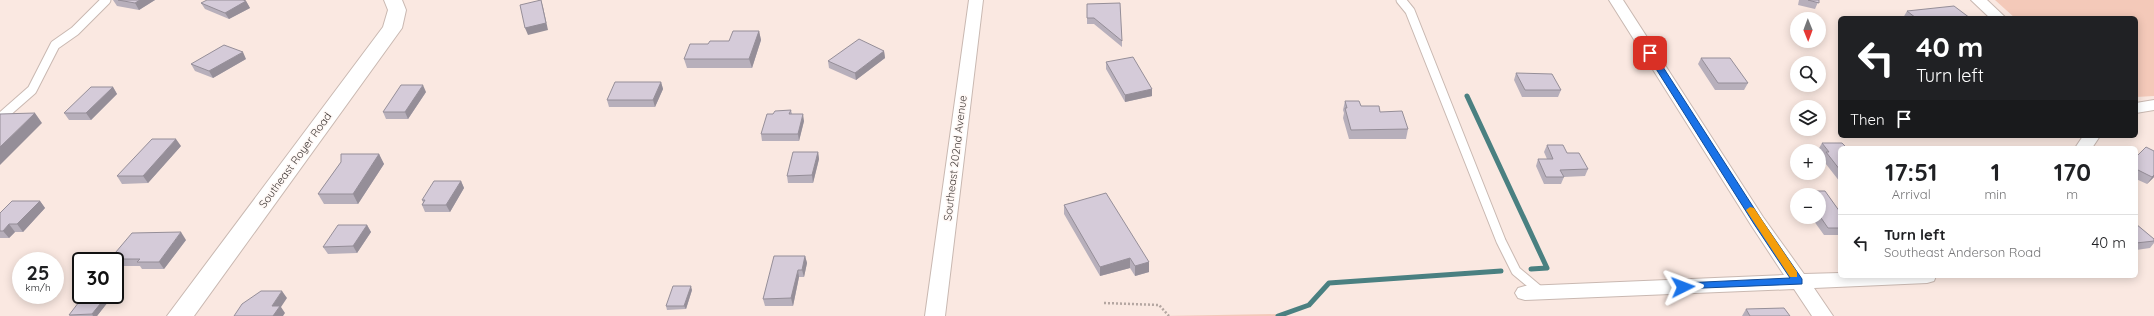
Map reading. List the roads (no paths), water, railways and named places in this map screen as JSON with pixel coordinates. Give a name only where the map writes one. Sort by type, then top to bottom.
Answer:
[{"type":"street","name":"Southeast Royer Road","points":[[180,316],[392,28],[397,10],[393,0]]},
{"type":"street","name":"Southeast 202nd Avenue","points":[[935,316],[976,0]]},
{"type":"street","points":[[1616,0],[1757,221],[1823,316]]},
{"type":"street","points":[[1978,0],[1997,16]]},
{"type":"street","points":[[2138,108],[2154,105]]},
{"type":"street","points":[[1533,292],[1875,278]]},
{"type":"lane","points":[[0,118],[32,90],[54,45],[74,31],[106,0]]},
{"type":"lane","points":[[1401,0],[1410,11],[1501,242],[1516,271],[1533,292]]},
{"type":"waterway","points":[[1467,96],[1547,268],[1531,269]]},
{"type":"waterway","points":[[1278,316],[1309,305],[1329,283],[1501,271]]}]
